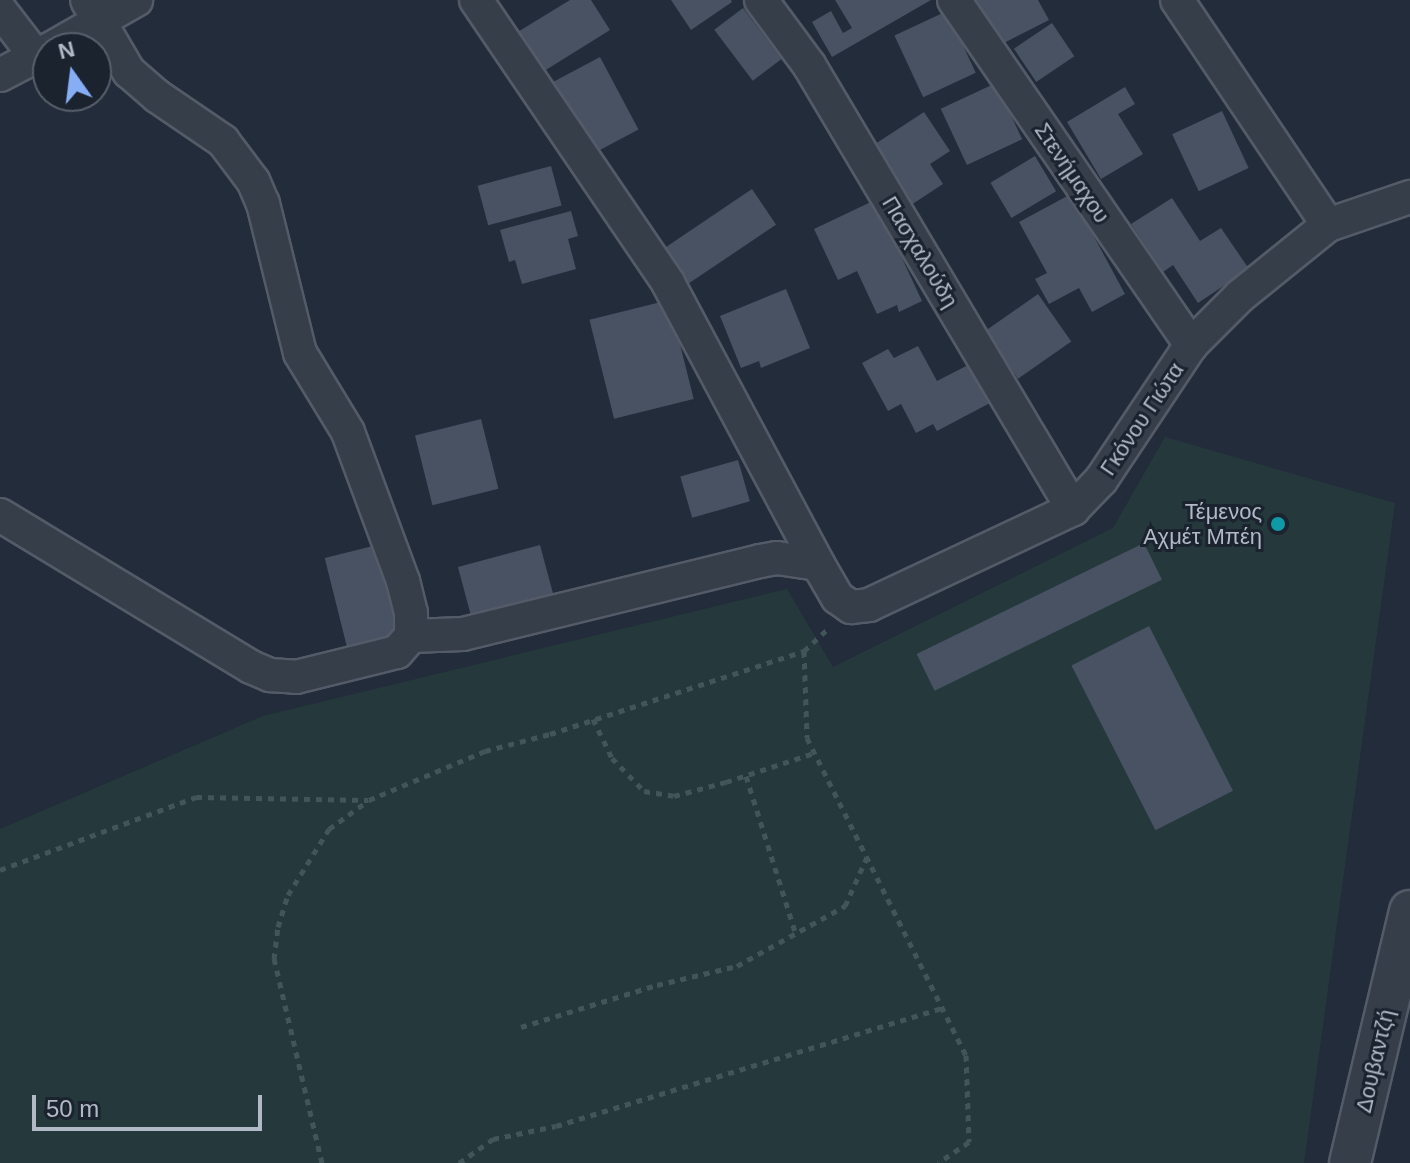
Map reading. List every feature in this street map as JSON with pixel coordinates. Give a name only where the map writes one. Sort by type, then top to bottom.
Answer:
[{"type":"street","points":[[68,32],[94,10],[136,0]]},
{"type":"street","points":[[476,0],[668,283],[818,564],[838,598],[851,607]]},
{"type":"street","name":"Πασχαλούδη","points":[[761,0],[809,65],[1073,509]]},
{"type":"street","name":"Στενήμαχου","points":[[954,0],[1191,345]]},
{"type":"street","points":[[1177,0],[1328,225]]},
{"type":"street","points":[[0,10],[32,40]]},
{"type":"street","points":[[0,515],[251,667],[270,675],[296,677],[397,652],[411,636],[411,613],[403,581],[348,432],[300,353],[263,204],[253,181],[223,141],[141,85],[118,55],[94,10]]},
{"type":"street","points":[[0,75],[32,59]]},
{"type":"street","name":"Γκόνου Γιώτα","points":[[851,607],[869,605],[1073,509],[1101,480],[1191,345],[1240,296],[1328,225],[1410,197]]},
{"type":"street","points":[[411,636],[463,634],[760,561],[777,558],[818,564]]},
{"type":"street","name":"Δουβαντζή","points":[[1350,1163],[1404,963],[1410,911]]},
{"type":"path","points":[[322,1163],[274,959],[288,895],[329,829],[369,800],[485,751],[804,651],[851,607]]},
{"type":"path","points":[[804,651],[807,738],[966,1055],[969,1142],[938,1163]]},
{"type":"path","points":[[593,719],[612,758],[644,791],[674,796],[814,753]]},
{"type":"path","points":[[746,776],[796,935]]},
{"type":"path","points":[[0,870],[196,797],[369,800]]},
{"type":"path","points":[[521,1027],[657,985],[737,966],[845,906],[867,857]]},
{"type":"path","points":[[459,1163],[493,1139],[556,1126],[943,1008]]},
{"type":"green space","points":[[1165,437],[1395,503],[1304,1163],[0,1163],[0,829],[263,716],[787,589],[833,667],[1113,528]]},
{"type":"building","points":[[570,0],[591,0],[610,30],[541,73],[516,33]]},
{"type":"building","points":[[671,0],[731,0],[732,2],[691,30]]},
{"type":"building","points":[[835,0],[931,0],[832,57],[812,22],[831,11],[843,33],[852,28]]},
{"type":"building","points":[[976,0],[1038,0],[1049,20],[1000,45]]},
{"type":"building","points":[[743,8],[782,59],[753,81],[714,30]]},
{"type":"building","points":[[947,11],[976,73],[923,97],[894,36]]},
{"type":"building","points":[[1052,23],[1074,56],[1036,82],[1014,49]]},
{"type":"building","points":[[600,57],[638,129],[587,157],[549,84]]},
{"type":"building","points":[[996,83],[1022,139],[967,165],[941,109]]},
{"type":"building","points":[[1125,87],[1135,104],[1118,114],[1143,154],[1101,179],[1067,122]]},
{"type":"building","points":[[1222,111],[1249,168],[1199,191],[1172,134]]},
{"type":"building","points":[[924,112],[950,151],[930,164],[943,184],[908,207],[869,148]]},
{"type":"building","points":[[1035,156],[1056,191],[1012,218],[990,183]]},
{"type":"building","points":[[551,166],[562,206],[488,225],[478,186]]},
{"type":"building","points":[[752,189],[776,225],[689,283],[665,248]]},
{"type":"building","points":[[1071,194],[1125,294],[1092,312],[1079,288],[1049,304],[1035,279],[1047,273],[1019,222]]},
{"type":"building","points":[[1172,198],[1200,241],[1221,228],[1249,269],[1198,303],[1173,265],[1163,272],[1131,224]]},
{"type":"building","points":[[875,200],[922,301],[899,312],[897,305],[877,314],[857,271],[838,280],[814,229]]},
{"type":"building","points":[[571,211],[578,236],[568,239],[576,269],[522,284],[515,260],[509,262],[500,230]]},
{"type":"building","points":[[786,289],[810,348],[761,368],[759,361],[741,368],[720,316]]},
{"type":"building","points":[[1038,294],[1071,342],[1018,379],[985,331]]},
{"type":"building","points":[[669,300],[694,399],[614,419],[589,320]]},
{"type":"building","points":[[918,346],[937,381],[970,364],[990,403],[937,431],[933,424],[916,433],[901,404],[888,411],[862,363],[888,349],[894,358]]},
{"type":"building","points":[[481,419],[498,489],[432,505],[415,435]]},
{"type":"building","points":[[738,460],[750,501],[692,518],[680,477]]},
{"type":"building","points":[[1144,543],[1162,580],[935,691],[917,654]]},
{"type":"building","points":[[381,544],[403,633],[347,647],[325,558]]},
{"type":"building","points":[[540,545],[554,599],[472,621],[458,567]]},
{"type":"building","points":[[1149,626],[1233,791],[1155,830],[1071,665]]},
{"type":"place","name":"Τέμενος Αχμέτ Μπέη","points":[[1278,524]]}]
